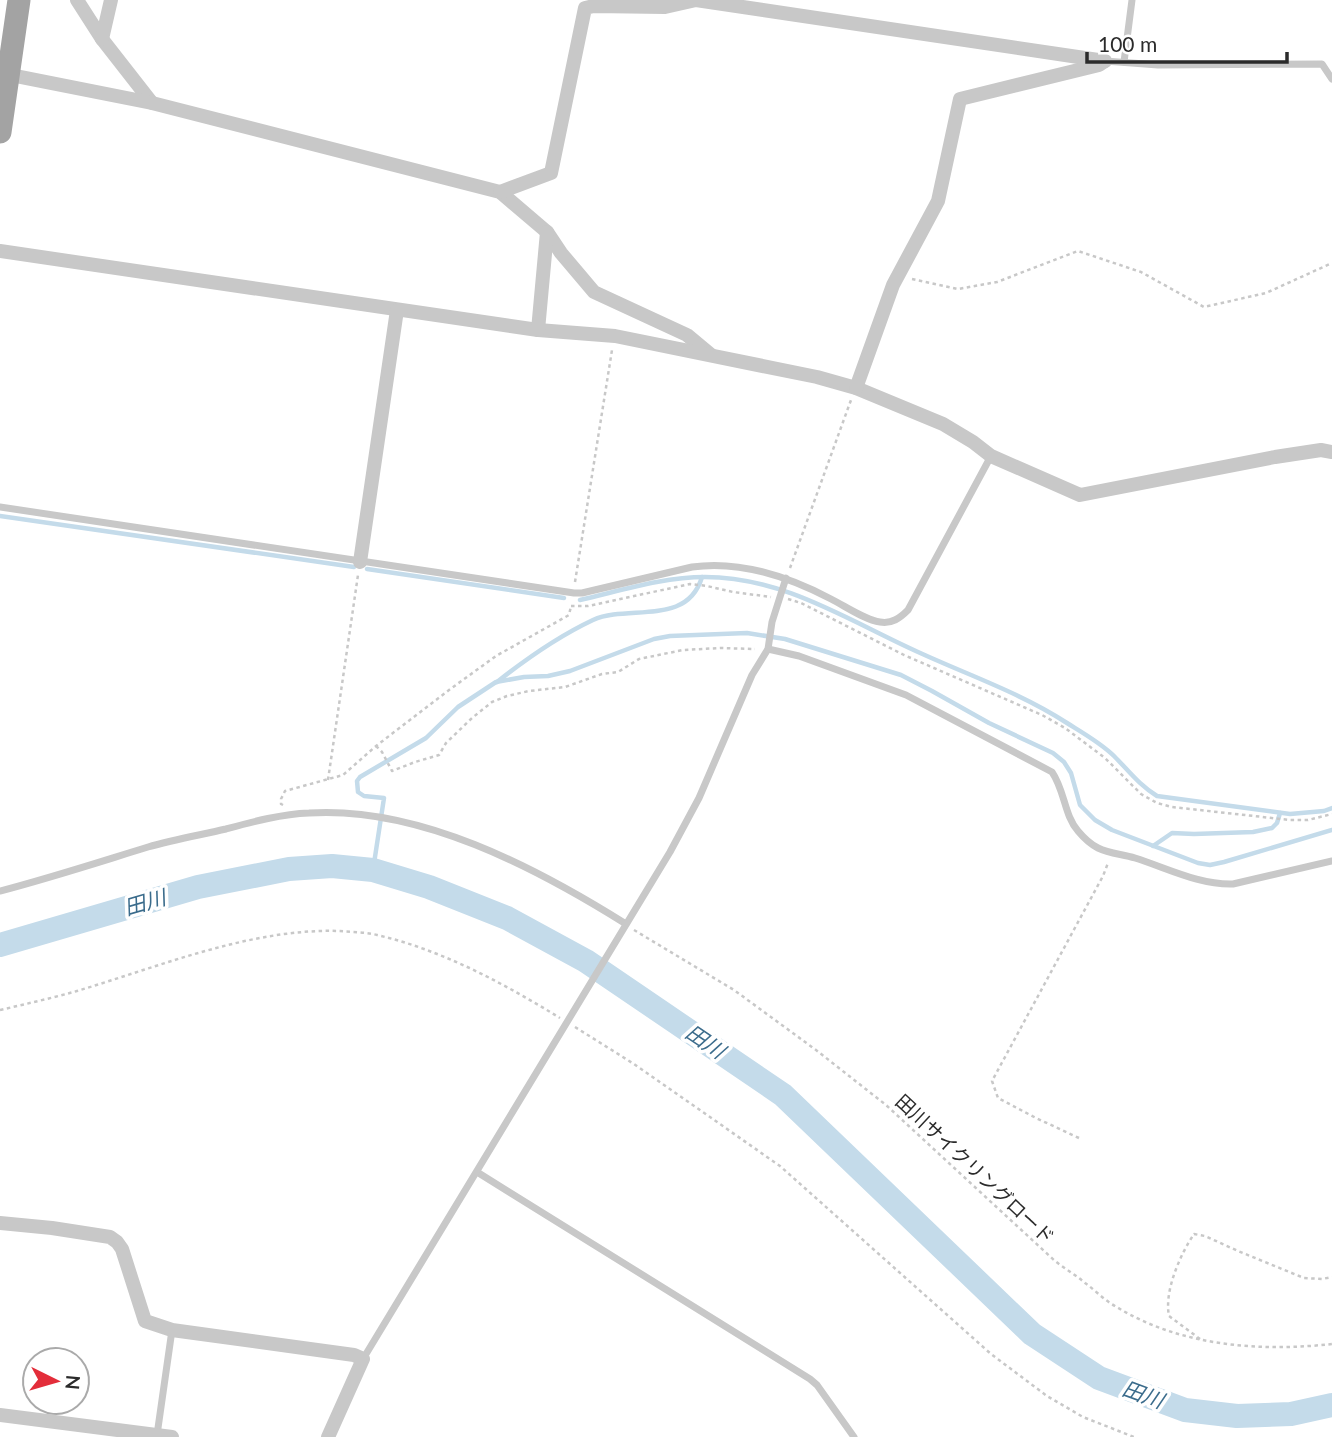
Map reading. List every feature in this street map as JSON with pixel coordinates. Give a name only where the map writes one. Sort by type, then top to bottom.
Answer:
[{"type":"main road","points":[[0,132],[4,74],[19,0]]},
{"type":"street","points":[[77,0],[102,39],[152,103]]},
{"type":"street","points":[[102,39],[111,0]]},
{"type":"street","points":[[500,192],[551,173],[585,8],[594,6],[665,7],[696,0],[1105,61]]},
{"type":"street","points":[[856,388],[893,285],[938,201],[960,99],[1099,65],[1105,61]]},
{"type":"street","points":[[4,74],[152,103],[500,192],[547,232],[594,292],[687,335],[713,356]]},
{"type":"street","points":[[538,330],[547,232]]},
{"type":"street","points":[[0,251],[538,330],[615,337],[817,377],[856,388],[943,424],[991,456],[1080,495],[1275,457],[1321,450],[1332,453]]},
{"type":"street","points":[[360,562],[397,310]]},
{"type":"street","points":[[0,1223],[110,1237],[122,1250],[145,1321],[172,1330],[355,1355],[363,1359],[328,1437]]},
{"type":"street","points":[[0,1415],[172,1437]]},
{"type":"lane","points":[[1124,62],[1132,0]]},
{"type":"lane","points":[[1105,61],[1158,65],[1322,64],[1332,79]]},
{"type":"lane","points":[[782,589],[826,596],[880,623],[901,617],[908,610],[991,456]]},
{"type":"lane","points":[[0,507],[574,593],[705,565],[732,566],[780,575],[782,589],[772,622],[768,649],[752,676],[699,798],[626,927],[567,1019],[363,1359]]},
{"type":"lane","points":[[768,649],[799,656],[906,695],[1052,772],[1076,829],[1097,848],[1131,856],[1194,879],[1221,884],[1233,884],[1332,861]]},
{"type":"lane","points":[[0,891],[151,846],[244,824],[317,813],[362,815],[427,828],[461,839],[544,876],[593,903],[626,927]]},
{"type":"lane","points":[[477,1172],[810,1379],[854,1437]]},
{"type":"lane","points":[[157,1435],[172,1330]]},
{"type":"path","points":[[898,276],[958,289],[997,282],[1078,251],[1141,272],[1204,307],[1266,293],[1332,263]]},
{"type":"path","points":[[574,593],[615,337]]},
{"type":"path","points":[[782,589],[856,388]]},
{"type":"path","points":[[328,780],[360,562]]},
{"type":"path","points":[[317,813],[281,804],[285,791],[344,775],[376,746],[496,656],[569,615],[571,606],[588,606],[693,585],[733,592],[782,589]]},
{"type":"path","points":[[782,589],[788,599],[1065,728],[1105,758],[1141,794],[1157,803],[1290,820],[1308,820],[1332,814]]},
{"type":"path","points":[[376,746],[383,753],[392,771],[439,755],[458,730],[492,702],[529,691],[565,687],[603,674],[618,672],[639,659],[683,650],[768,649]]},
{"type":"path","points":[[1079,1138],[998,1098],[992,1081],[1103,876],[1111,853]]},
{"type":"path","name":"田川サイクリングロード","points":[[626,927],[734,990],[816,1050],[886,1105],[1055,1261],[1113,1306],[1142,1320],[1204,1341],[1303,1347],[1332,1344]]},
{"type":"path","points":[[0,1010],[281,934],[322,931],[376,934],[437,953],[567,1019],[634,1064],[780,1166],[991,1354],[1047,1396],[1083,1417],[1133,1437]]},
{"type":"path","points":[[1204,1341],[1169,1317],[1167,1307],[1183,1251],[1194,1234],[1205,1236],[1304,1278],[1332,1277]]},
{"type":"waterway","points":[[0,516],[354,567]]},
{"type":"waterway","points":[[367,569],[564,598]]},
{"type":"waterway","points":[[497,682],[543,648],[593,620],[655,611],[684,603],[694,593],[702,577]]},
{"type":"waterway","points":[[580,600],[673,579],[705,577],[762,584],[815,603],[1031,702],[1092,738],[1157,796],[1290,814],[1332,808]]},
{"type":"waterway","points":[[373,870],[384,798],[364,796],[358,792],[357,781],[360,777],[426,738],[458,707],[496,682],[570,671],[654,639],[670,636],[747,633],[785,639],[901,675],[989,723],[1053,753],[1064,762],[1071,773],[1080,805],[1095,820],[1112,830],[1198,863],[1210,865],[1224,862],[1332,830]]},
{"type":"waterway","points":[[1153,846],[1172,833],[1253,832],[1272,828],[1280,813]]},
{"type":"waterway","name":"田川","points":[[0,945],[198,887],[289,869],[332,866],[373,870],[429,887],[507,918],[586,961],[783,1095],[1032,1334],[1099,1378],[1185,1410],[1237,1416],[1291,1414],[1332,1405]]}]
